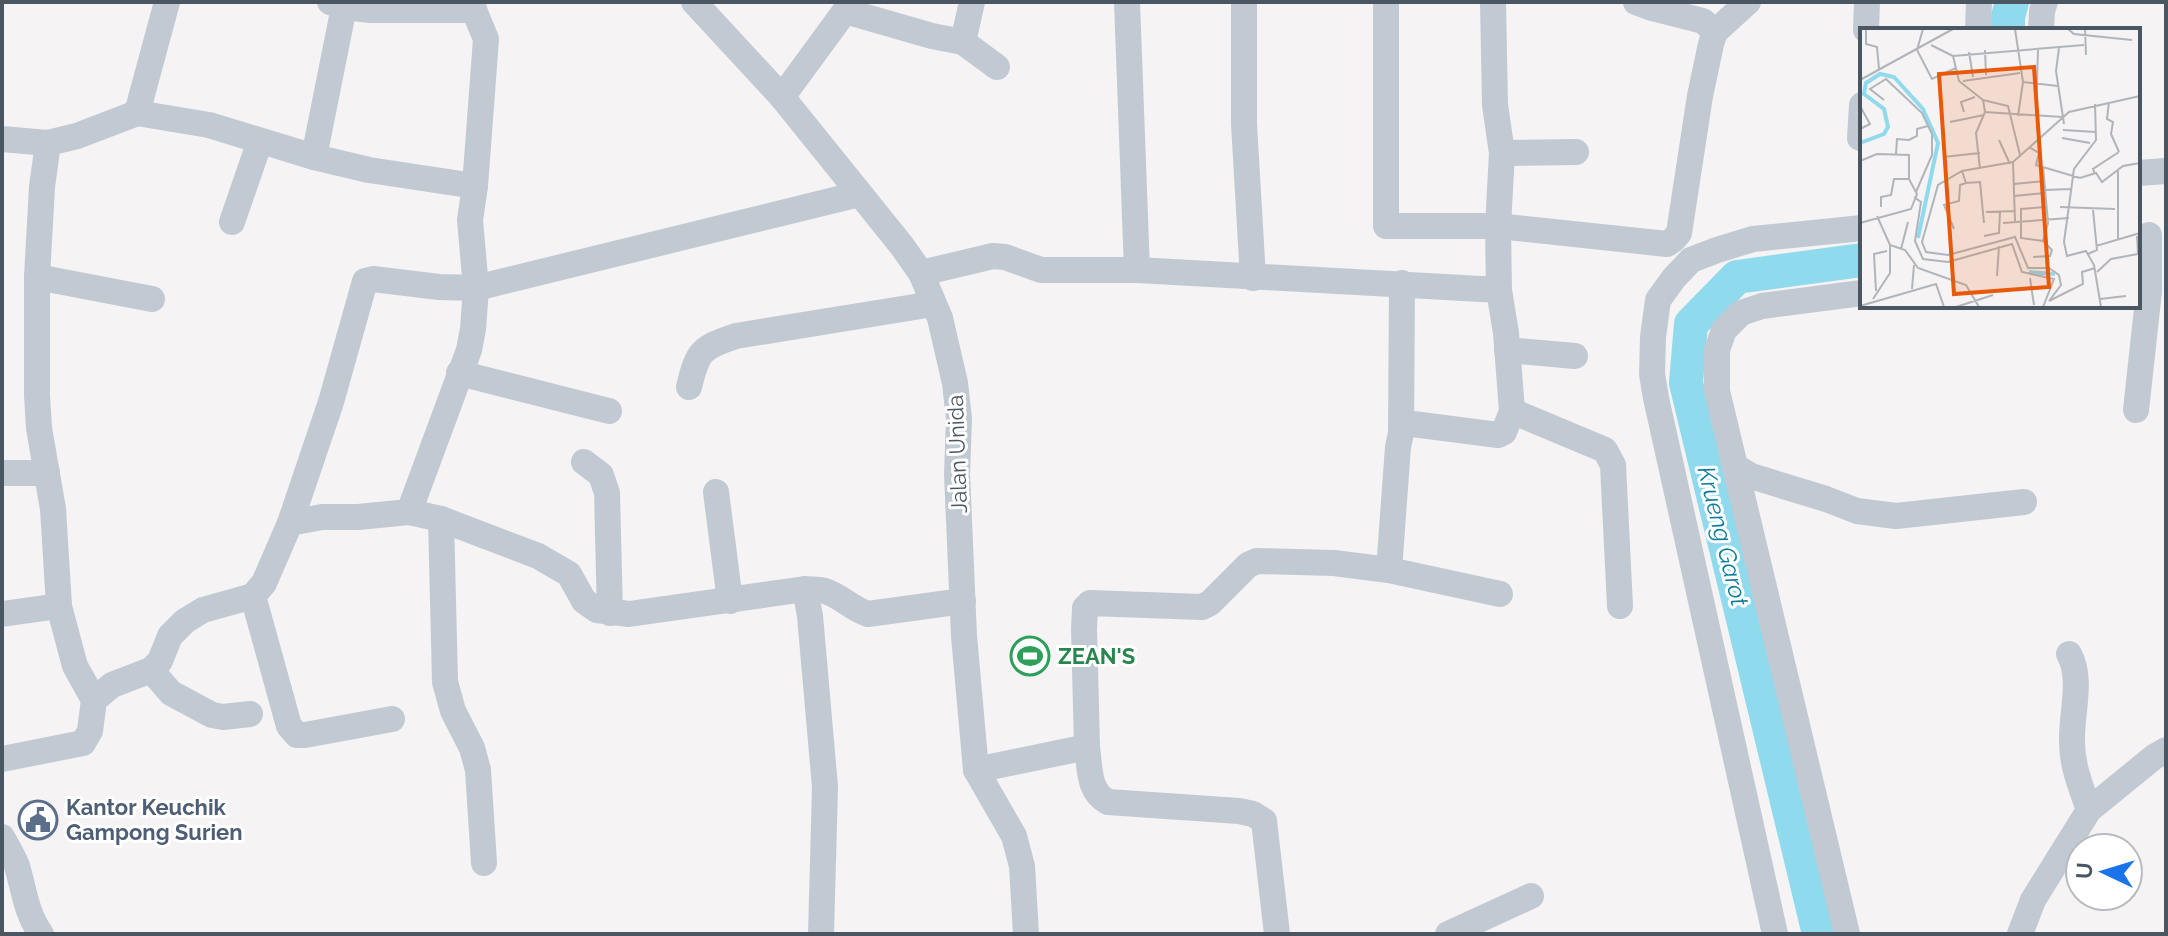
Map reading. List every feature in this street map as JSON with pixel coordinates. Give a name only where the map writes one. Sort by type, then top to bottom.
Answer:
[{"type":"street","points":[[137,113],[167,2]]},
{"type":"street","name":"Jalan Unida","points":[[694,2],[782,97],[902,246],[921,273],[940,318],[955,383],[959,419],[957,474],[963,601],[976,770],[1014,836],[1022,866],[1026,934]]},
{"type":"street","points":[[963,42],[972,2]]},
{"type":"street","points":[[1127,2],[1137,270]]},
{"type":"street","points":[[1244,2],[1244,124],[1253,278]]},
{"type":"street","points":[[1386,2],[1386,226],[1498,226],[1667,244],[1679,233],[1700,96],[1715,32],[1748,2]]},
{"type":"street","points":[[1401,433],[1405,425],[1413,424],[1498,435],[1504,432],[1512,411],[1499,290],[1498,226],[1502,153],[1495,105],[1493,2]]},
{"type":"street","points":[[1636,2],[1703,21],[1715,32]]},
{"type":"street","points":[[1866,28],[1867,2]]},
{"type":"street","points":[[1978,28],[1979,2]]},
{"type":"street","points":[[2041,28],[2045,2]]},
{"type":"street","points":[[314,157],[337,4],[473,6],[486,39],[470,220],[476,288],[473,329],[469,350],[409,512]]},
{"type":"street","points":[[782,97],[848,6],[932,36],[963,42],[997,67]]},
{"type":"street","points":[[2,139],[48,143],[77,136],[137,113],[209,125],[369,170],[475,186]]},
{"type":"street","points":[[232,222],[260,141]]},
{"type":"street","points":[[2,759],[83,743],[90,731],[94,700],[75,666],[59,606],[53,509],[39,428],[37,277],[48,143]]},
{"type":"street","points":[[1502,153],[1576,152]]},
{"type":"street","points":[[2140,173],[2166,171]]},
{"type":"street","points":[[94,700],[112,685],[151,670],[160,661],[170,636],[185,621],[203,610],[253,596],[264,583],[290,523],[331,402],[365,281],[373,279],[476,288],[859,194]]},
{"type":"street","points":[[1775,934],[1652,374],[1653,337],[1658,300],[1691,260],[1753,239],[1860,228]]},
{"type":"street","points":[[2136,410],[2158,292],[2149,235]]},
{"type":"street","points":[[1673,240],[1691,260]]},
{"type":"street","points":[[921,273],[993,256],[1041,270],[1137,270],[1499,290]]},
{"type":"street","points":[[37,277],[152,299]]},
{"type":"street","points":[[1389,570],[1401,433],[1402,283]]},
{"type":"street","points":[[1847,934],[1717,391],[1717,350],[1724,330],[1741,313],[1762,306],[1860,293]]},
{"type":"street","points":[[689,387],[698,359],[708,346],[736,336],[933,304]]},
{"type":"street","points":[[1507,350],[1575,356]]},
{"type":"street","points":[[459,373],[609,411]]},
{"type":"street","points":[[1512,411],[1605,450],[1610,456],[1620,606]]},
{"type":"street","points":[[584,462],[601,475],[607,493],[610,613]]},
{"type":"street","points":[[1736,467],[1751,476],[1857,511],[1896,516],[2024,502]]},
{"type":"street","points":[[2,473],[47,473]]},
{"type":"street","points":[[716,492],[730,601]]},
{"type":"street","points":[[290,523],[322,517],[409,512],[441,519],[538,556],[569,574],[584,601],[597,610],[610,613],[629,614],[805,589],[824,591],[868,614],[963,601]]},
{"type":"street","points":[[441,519],[445,682],[453,711],[472,748],[478,770],[484,863]]},
{"type":"street","points":[[1277,934],[1264,821],[1259,816],[1239,811],[1108,802],[1100,798],[1093,788],[1087,747],[1086,605],[1202,607],[1210,603],[1248,565],[1257,561],[1334,563],[1389,570],[1500,594]]},
{"type":"street","points":[[805,589],[825,787],[821,934]]},
{"type":"street","points":[[253,596],[289,726],[297,735],[392,719]]},
{"type":"street","points":[[2,614],[59,606]]},
{"type":"street","points":[[2069,654],[2074,664],[2075,678],[2074,767],[2089,810]]},
{"type":"street","points":[[151,670],[171,693],[212,715],[250,714]]},
{"type":"street","points":[[976,770],[1087,747]]},
{"type":"street","points":[[2020,934],[2033,900],[2089,810],[2166,750]]},
{"type":"street","points":[[2,837],[16,865],[33,922],[41,934]]},
{"type":"street","points":[[1448,934],[1531,896]]},
{"type":"waterway","name":"Krueng Garot","points":[[2008,28],[2012,2]]},
{"type":"waterway","name":"Krueng Garot","points":[[1819,934],[1686,383],[1691,324],[1737,277],[1860,260]]},
{"type":"place","name":"ZEAN'S","points":[[1030,656]]},
{"type":"place","name":"Kantor Keuchik Gampong Surien","points":[[38,820]]}]
